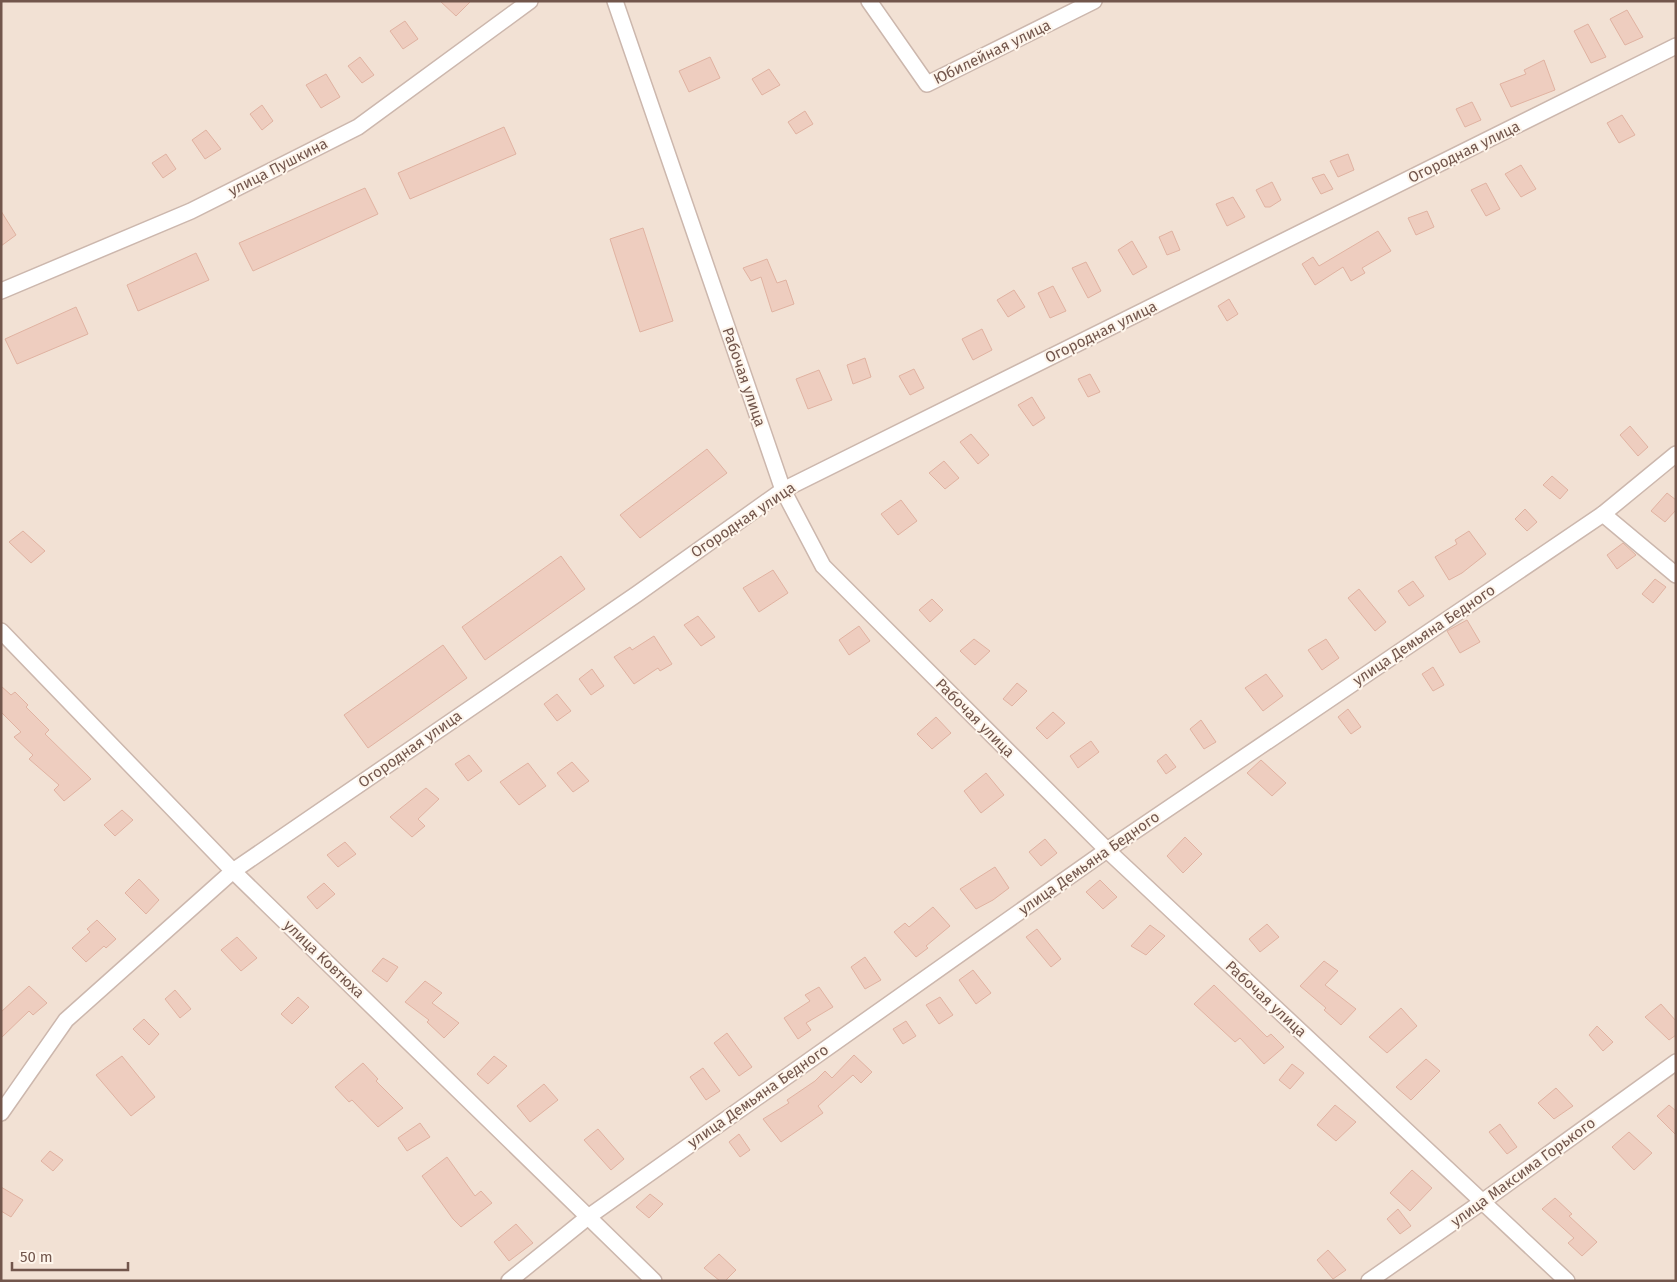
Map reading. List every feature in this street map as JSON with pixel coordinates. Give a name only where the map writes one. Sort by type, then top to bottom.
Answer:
[{"type":"street","name":"улица Пушкина","points":[[1,292],[190,210],[358,127],[530,1]]},
{"type":"street","name":"Рабочая улица","points":[[615,1],[783,490],[823,566],[1107,850],[1567,1281]]},
{"type":"street","name":"Юбилейная улица","points":[[869,1],[927,84],[1094,1]]},
{"type":"street","name":"Огородная улица","points":[[1,1113],[66,1020],[233,871],[637,594],[783,490],[1676,46]]},
{"type":"street","name":"улица Демьяна Бедного","points":[[509,1281],[588,1217],[1107,850],[1603,514],[1676,454]]},
{"type":"street","points":[[1603,514],[1676,575]]},
{"type":"street","name":"улица Ковтюха","points":[[1,631],[233,871],[654,1281]]},
{"type":"street","name":"улица Максима Горького","points":[[1369,1281],[1676,1062]]},
{"type":"shaded area","points":[[1,1],[1676,1],[1676,1281],[1,1281]]},
{"type":"building","points":[[440,1],[471,1],[456,16]]},
{"type":"building","points":[[1627,10],[1643,37],[1625,45],[1610,19]]},
{"type":"building","points":[[405,21],[418,39],[403,49],[390,31]]},
{"type":"building","points":[[1588,24],[1606,57],[1591,63],[1574,31]]},
{"type":"building","points":[[360,57],[374,75],[362,83],[348,66]]},
{"type":"building","points":[[710,57],[720,78],[689,92],[679,71]]},
{"type":"building","points":[[1544,60],[1555,90],[1511,107],[1500,84],[1526,74],[1524,70]]},
{"type":"building","points":[[769,69],[780,85],[762,95],[752,79]]},
{"type":"building","points":[[326,74],[340,97],[321,108],[306,85]]},
{"type":"building","points":[[1472,102],[1481,120],[1465,127],[1456,109]]},
{"type":"building","points":[[262,105],[273,121],[262,130],[250,114]]},
{"type":"building","points":[[805,111],[813,124],[796,134],[788,122]]},
{"type":"building","points":[[1622,115],[1635,135],[1619,143],[1607,123]]},
{"type":"building","points":[[504,127],[516,154],[410,199],[398,173]]},
{"type":"building","points":[[206,130],[221,149],[205,159],[192,140]]},
{"type":"building","points":[[166,154],[176,169],[163,178],[152,163]]},
{"type":"building","points":[[1348,154],[1354,170],[1338,177],[1330,161]]},
{"type":"building","points":[[1521,165],[1536,189],[1521,197],[1505,174]]},
{"type":"building","points":[[1324,174],[1333,189],[1321,194],[1312,178]]},
{"type":"building","points":[[1272,182],[1281,200],[1270,207],[1265,207],[1256,190]]},
{"type":"building","points":[[1486,183],[1500,209],[1486,216],[1471,190]]},
{"type":"building","points":[[365,188],[378,214],[253,271],[239,243]]},
{"type":"building","points":[[1233,197],[1245,217],[1227,226],[1216,204]]},
{"type":"building","points":[[1,211],[16,235],[1,246]]},
{"type":"building","points":[[1427,211],[1434,227],[1416,235],[1408,218]]},
{"type":"building","points":[[643,228],[673,321],[640,332],[610,239]]},
{"type":"building","points":[[1172,231],[1180,250],[1167,255],[1159,237]]},
{"type":"building","points":[[1378,231],[1391,251],[1362,268],[1365,273],[1351,281],[1343,267],[1315,285],[1302,264],[1313,257],[1319,266]]},
{"type":"building","points":[[1132,241],[1147,267],[1133,275],[1118,250]]},
{"type":"building","points":[[196,253],[209,280],[138,311],[127,285]]},
{"type":"building","points":[[767,259],[777,283],[786,280],[794,304],[772,312],[761,277],[751,281],[743,268]]},
{"type":"building","points":[[1086,262],[1101,291],[1088,298],[1072,268]]},
{"type":"building","points":[[1053,286],[1066,311],[1050,318],[1038,293]]},
{"type":"building","points":[[1014,290],[1025,307],[1008,317],[997,300]]},
{"type":"building","points":[[1229,299],[1238,314],[1227,321],[1218,306]]},
{"type":"building","points":[[76,307],[88,334],[17,364],[5,339]]},
{"type":"building","points":[[982,329],[992,350],[973,360],[962,339]]},
{"type":"building","points":[[865,358],[871,377],[853,384],[847,365]]},
{"type":"building","points":[[914,369],[924,388],[910,395],[899,376]]},
{"type":"building","points":[[819,370],[832,400],[808,409],[796,379]]},
{"type":"building","points":[[1090,374],[1100,392],[1088,397],[1078,379]]},
{"type":"building","points":[[1032,397],[1045,418],[1033,426],[1018,405]]},
{"type":"building","points":[[1630,426],[1648,447],[1638,456],[1620,435]]},
{"type":"building","points":[[971,434],[989,455],[978,464],[960,442]]},
{"type":"building","points":[[707,449],[727,473],[640,538],[620,515]]},
{"type":"building","points":[[944,461],[959,478],[945,489],[929,473]]},
{"type":"building","points":[[1552,476],[1568,490],[1560,499],[1543,485]]},
{"type":"building","points":[[1667,493],[1676,500],[1676,510],[1665,522],[1651,511]]},
{"type":"building","points":[[901,500],[917,521],[898,535],[881,514]]},
{"type":"building","points":[[1525,509],[1537,522],[1527,531],[1515,519]]},
{"type":"building","points":[[23,531],[45,551],[31,563],[9,542]]},
{"type":"building","points":[[1469,531],[1486,554],[1462,573],[1449,580],[1435,557],[1457,544],[1455,540]]},
{"type":"building","points":[[1623,543],[1636,555],[1617,569],[1607,555]]},
{"type":"building","points":[[561,556],[585,589],[485,660],[462,627]]},
{"type":"building","points":[[773,570],[788,593],[759,612],[743,588]]},
{"type":"building","points":[[1655,579],[1666,587],[1653,603],[1642,594]]},
{"type":"building","points":[[1413,581],[1424,596],[1409,606],[1398,591]]},
{"type":"building","points":[[1359,589],[1386,622],[1375,631],[1348,598]]},
{"type":"building","points":[[932,599],[943,610],[930,622],[919,610]]},
{"type":"building","points":[[698,616],[715,637],[701,646],[684,625]]},
{"type":"building","points":[[1467,620],[1480,642],[1460,653],[1447,631]]},
{"type":"building","points":[[859,626],[870,641],[849,655],[839,640]]},
{"type":"building","points":[[654,636],[672,664],[660,671],[658,668],[634,684],[614,657],[630,647],[632,650]]},
{"type":"building","points":[[974,639],[990,651],[975,665],[960,651]]},
{"type":"building","points":[[1326,639],[1339,658],[1322,670],[1308,650]]},
{"type":"building","points":[[443,645],[467,678],[368,748],[344,715]]},
{"type":"building","points":[[1433,667],[1444,685],[1433,691],[1422,674]]},
{"type":"building","points":[[592,669],[604,686],[591,695],[579,679]]},
{"type":"building","points":[[1266,674],[1283,696],[1263,711],[1245,688]]},
{"type":"building","points":[[1017,683],[1027,691],[1012,706],[1003,699]]},
{"type":"building","points":[[1,686],[11,695],[15,692],[28,705],[26,707],[49,730],[45,734],[91,779],[64,801],[54,790],[59,785],[29,759],[33,755],[14,737],[21,732],[1,712]]},
{"type":"building","points":[[557,694],[571,711],[557,721],[544,704]]},
{"type":"building","points":[[1348,709],[1361,727],[1351,734],[1338,717]]},
{"type":"building","points":[[1053,712],[1065,723],[1047,739],[1036,728]]},
{"type":"building","points":[[936,717],[951,733],[932,749],[917,734]]},
{"type":"building","points":[[1201,720],[1216,742],[1204,749],[1190,729]]},
{"type":"building","points":[[1091,741],[1099,752],[1078,768],[1070,756]]},
{"type":"building","points":[[1166,754],[1176,767],[1166,774],[1157,761]]},
{"type":"building","points":[[469,755],[482,771],[468,781],[455,764]]},
{"type":"building","points":[[1261,760],[1286,783],[1272,796],[1247,773]]},
{"type":"building","points":[[572,762],[589,781],[573,792],[557,773]]},
{"type":"building","points":[[528,763],[546,786],[519,805],[500,782]]},
{"type":"building","points":[[986,773],[1004,795],[981,813],[964,791]]},
{"type":"building","points":[[426,788],[439,799],[418,819],[425,826],[412,837],[390,817]]},
{"type":"building","points":[[122,810],[133,820],[115,836],[104,825]]},
{"type":"building","points":[[1185,837],[1202,854],[1183,873],[1167,856]]},
{"type":"building","points":[[1045,839],[1057,853],[1041,866],[1029,852]]},
{"type":"building","points":[[345,842],[356,854],[338,867],[327,855]]},
{"type":"building","points":[[995,867],[1009,888],[993,900],[976,909],[960,889]]},
{"type":"building","points":[[139,879],[159,900],[146,914],[125,893]]},
{"type":"building","points":[[1100,880],[1117,897],[1103,909],[1086,892]]},
{"type":"building","points":[[324,883],[335,894],[317,909],[307,897]]},
{"type":"building","points":[[933,907],[950,926],[916,957],[894,932],[905,923],[909,927]]},
{"type":"building","points":[[97,920],[116,939],[106,948],[104,946],[86,962],[72,948],[90,932],[87,929]]},
{"type":"building","points":[[1267,924],[1279,937],[1260,952],[1249,939]]},
{"type":"building","points":[[1150,925],[1165,936],[1146,955],[1131,946]]},
{"type":"building","points":[[1037,929],[1061,959],[1051,967],[1026,937]]},
{"type":"building","points":[[237,937],[257,958],[241,971],[221,950]]},
{"type":"building","points":[[865,957],[881,980],[865,989],[851,967]]},
{"type":"building","points":[[383,958],[398,967],[387,982],[372,971]]},
{"type":"building","points":[[1324,961],[1338,971],[1325,985],[1356,1009],[1341,1025],[1324,1010],[1326,1008],[1300,986]]},
{"type":"building","points":[[973,970],[991,993],[976,1004],[959,980]]},
{"type":"building","points":[[425,981],[442,993],[432,1003],[459,1023],[444,1038],[427,1022],[429,1020],[405,1002]]},
{"type":"building","points":[[1214,985],[1267,1037],[1271,1034],[1284,1047],[1264,1064],[1240,1038],[1235,1042],[1194,1004]]},
{"type":"building","points":[[29,986],[47,1003],[33,1015],[29,1011],[1,1038],[1,1012]]},
{"type":"building","points":[[819,987],[833,1007],[806,1023],[811,1030],[798,1039],[784,1018],[810,1001],[805,995]]},
{"type":"building","points":[[175,990],[191,1009],[180,1018],[165,999]]},
{"type":"building","points":[[298,997],[309,1007],[292,1024],[281,1014]]},
{"type":"building","points":[[940,997],[953,1015],[939,1024],[926,1005]]},
{"type":"building","points":[[1661,1004],[1676,1021],[1676,1035],[1669,1040],[1645,1017]]},
{"type":"building","points":[[1401,1008],[1417,1026],[1387,1053],[1369,1037]]},
{"type":"building","points":[[144,1019],[159,1034],[149,1045],[133,1029]]},
{"type":"building","points":[[906,1021],[916,1036],[903,1044],[893,1029]]},
{"type":"building","points":[[1597,1026],[1613,1042],[1603,1051],[1589,1035]]},
{"type":"building","points":[[727,1033],[752,1067],[739,1076],[714,1043]]},
{"type":"building","points":[[854,1055],[872,1072],[861,1083],[853,1075],[818,1106],[823,1113],[781,1142],[763,1119],[789,1103],[787,1100],[815,1081],[825,1071],[832,1078]]},
{"type":"building","points":[[122,1056],[155,1097],[131,1116],[96,1075]]},
{"type":"building","points":[[494,1056],[507,1066],[488,1084],[477,1074]]},
{"type":"building","points":[[1426,1059],[1440,1071],[1411,1100],[1396,1087]]},
{"type":"building","points":[[363,1063],[378,1079],[376,1081],[403,1108],[378,1127],[352,1100],[349,1102],[335,1087]]},
{"type":"building","points":[[1292,1064],[1304,1073],[1290,1089],[1279,1080]]},
{"type":"building","points":[[703,1068],[720,1091],[706,1100],[690,1077]]},
{"type":"building","points":[[544,1084],[558,1100],[530,1122],[517,1106]]},
{"type":"building","points":[[1556,1088],[1573,1106],[1554,1119],[1538,1103]]},
{"type":"building","points":[[1335,1105],[1356,1122],[1336,1141],[1317,1125]]},
{"type":"building","points":[[1669,1105],[1676,1111],[1676,1135],[1657,1116]]},
{"type":"building","points":[[420,1123],[430,1137],[407,1151],[398,1138]]},
{"type":"building","points":[[1500,1124],[1517,1147],[1507,1154],[1489,1132]]},
{"type":"building","points":[[598,1129],[624,1159],[611,1170],[584,1140]]},
{"type":"building","points":[[1629,1132],[1652,1153],[1634,1170],[1612,1147]]},
{"type":"building","points":[[739,1134],[750,1150],[740,1157],[729,1142]]},
{"type":"building","points":[[50,1151],[63,1160],[53,1171],[41,1161]]},
{"type":"building","points":[[447,1157],[475,1196],[481,1191],[492,1203],[461,1227],[422,1176]]},
{"type":"building","points":[[1412,1170],[1432,1188],[1410,1211],[1390,1193]]},
{"type":"building","points":[[1,1187],[23,1200],[11,1217],[1,1211]]},
{"type":"building","points":[[650,1194],[663,1204],[649,1218],[636,1207]]},
{"type":"building","points":[[1555,1198],[1572,1214],[1569,1216],[1597,1242],[1582,1256],[1568,1243],[1574,1238],[1542,1209]]},
{"type":"building","points":[[1398,1209],[1411,1226],[1400,1234],[1387,1219]]},
{"type":"building","points":[[516,1224],[533,1243],[509,1261],[494,1242]]},
{"type":"building","points":[[1328,1250],[1346,1270],[1333,1279],[1317,1260]]},
{"type":"building","points":[[719,1254],[736,1270],[725,1281],[720,1281],[704,1268]]}]
